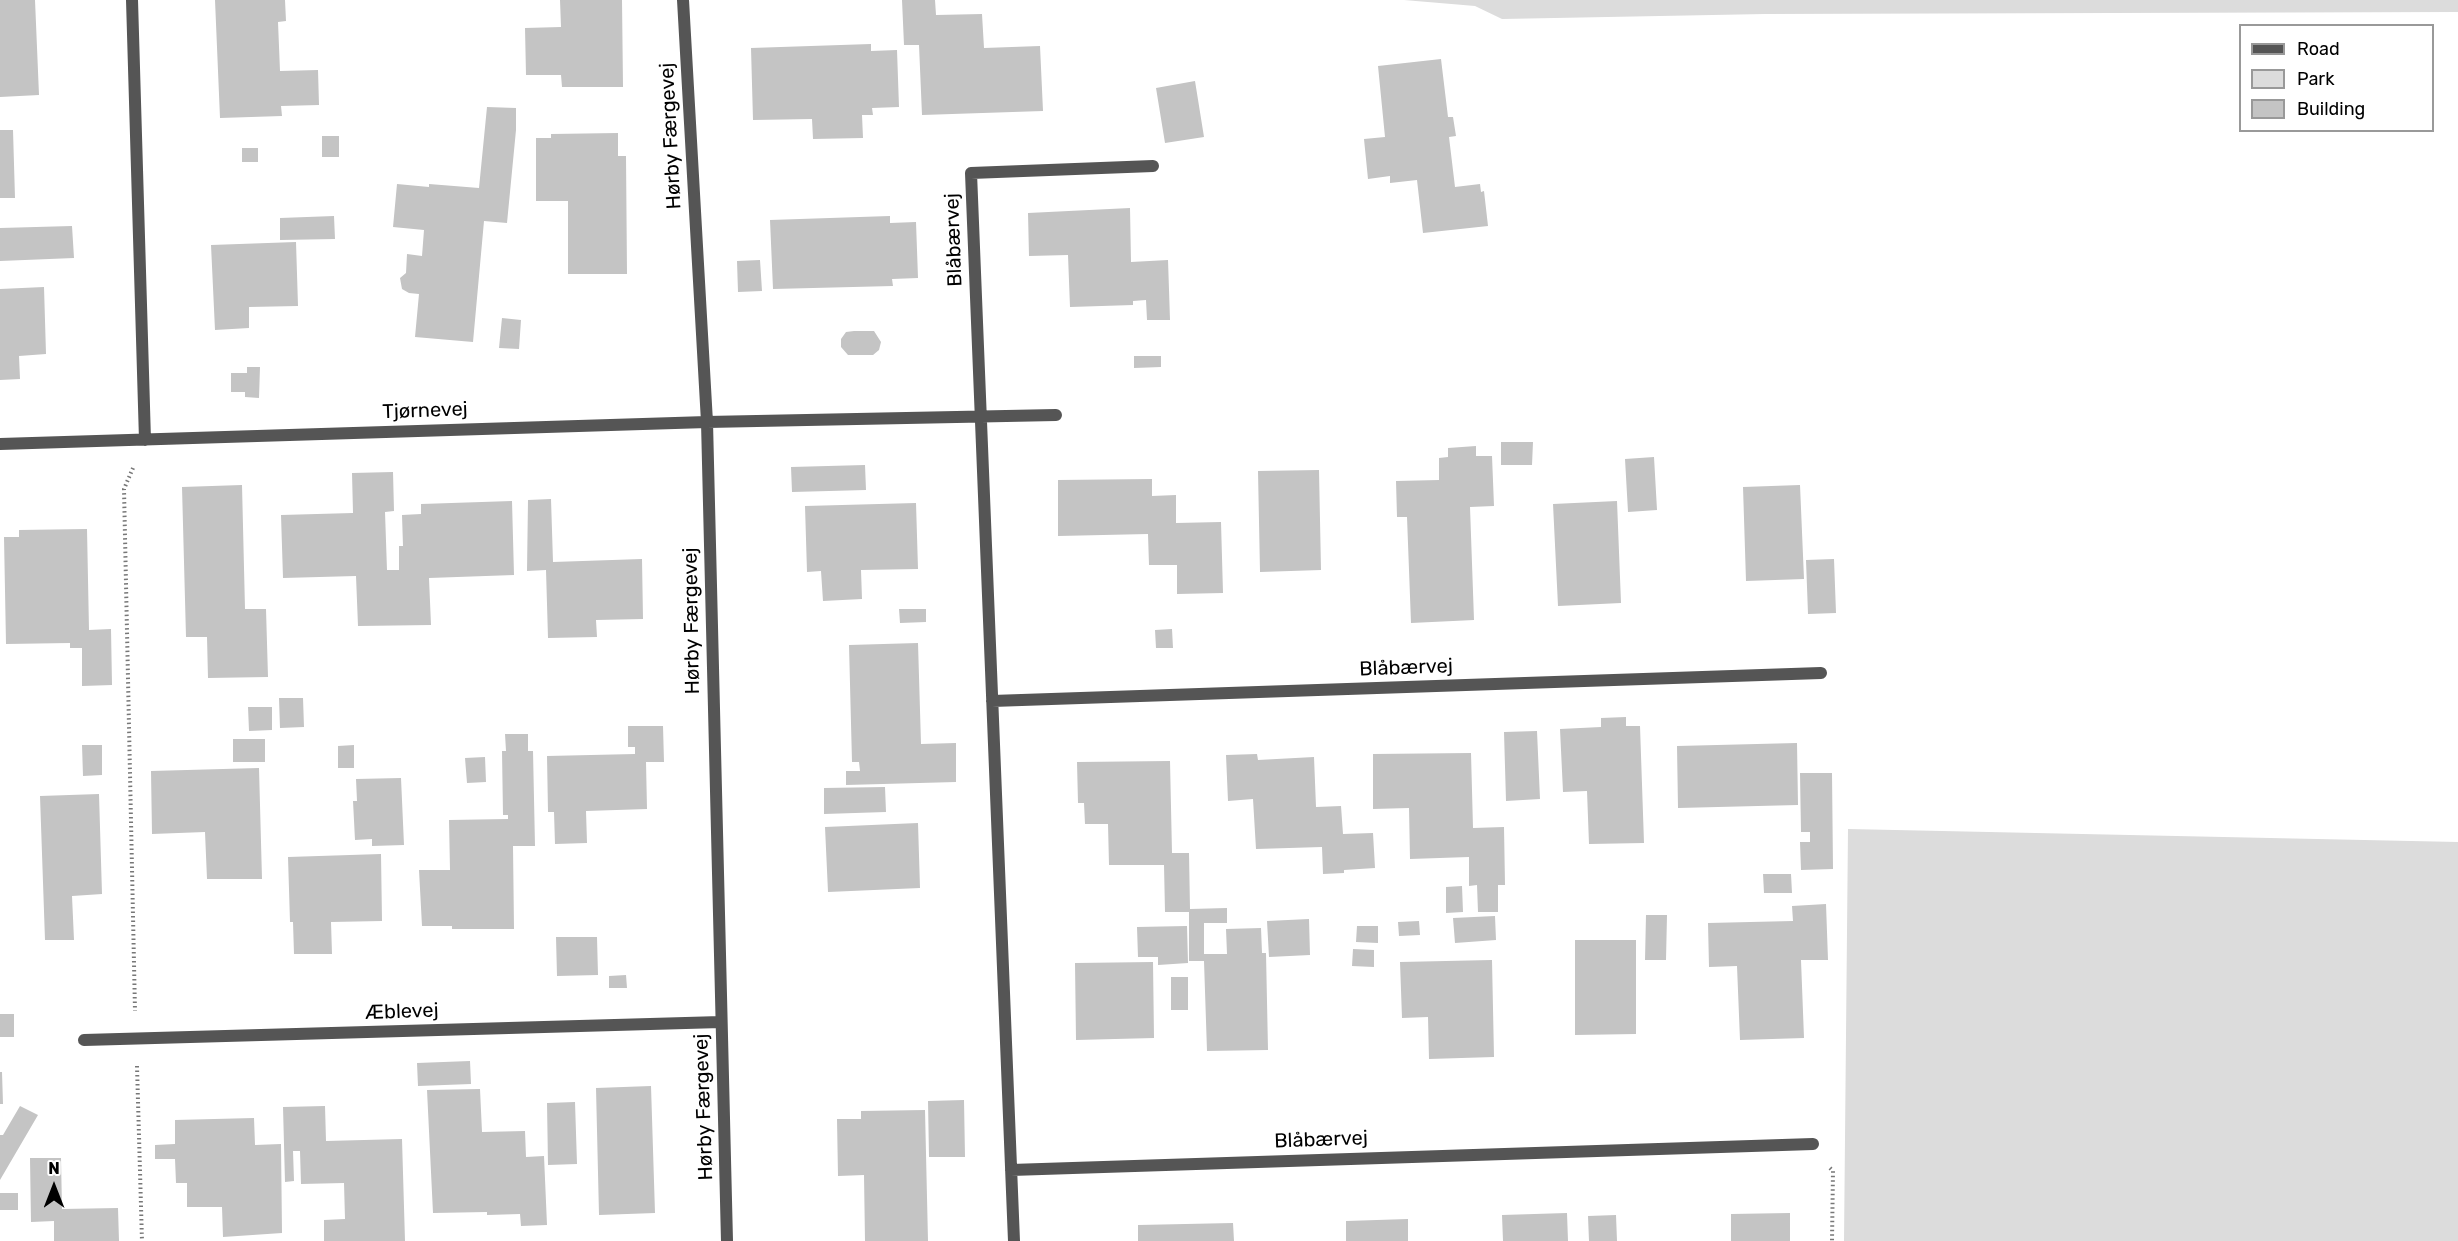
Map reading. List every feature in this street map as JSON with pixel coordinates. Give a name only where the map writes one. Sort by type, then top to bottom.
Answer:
[{"type":"street","points":[[132,0],[145,440]]},
{"type":"street","name":"Hørby Færgevej","points":[[683,0],[707,422],[727,1241]]},
{"type":"street","name":"Blåbærvej","points":[[1014,1241],[971,173],[1153,166]]},
{"type":"street","points":[[707,422],[1056,415]]},
{"type":"street","name":"Tjørnevej","points":[[0,444],[707,422]]},
{"type":"street","name":"Blåbærvej","points":[[992,701],[1821,673]]},
{"type":"street","name":"Æblevej","points":[[84,1040],[721,1022]]},
{"type":"street","name":"Blåbærvej","points":[[1011,1170],[1813,1144]]},
{"type":"path","points":[[142,1241],[124,489],[145,440]]},
{"type":"path","points":[[1813,1144],[1833,1171],[1832,1241]]},
{"type":"green space","points":[[1404,0],[2458,0],[2458,12],[1765,14],[1502,19],[1475,6]]},
{"type":"green space","points":[[1848,829],[2458,842],[2458,1241],[1844,1241]]},
{"type":"building","points":[[0,0],[35,0],[39,95],[0,97]]},
{"type":"building","points":[[215,0],[285,0],[286,21],[278,22],[280,71],[318,70],[319,105],[281,106],[282,116],[220,118]]},
{"type":"building","points":[[560,0],[622,0],[623,87],[562,87],[561,75],[526,75],[525,28],[561,27]]},
{"type":"building","points":[[902,0],[935,0],[936,15],[982,14],[984,48],[1040,46],[1043,111],[922,115],[919,45],[904,45]]},
{"type":"building","points":[[871,44],[871,51],[897,50],[899,107],[872,108],[873,115],[862,115],[863,138],[813,139],[812,119],[753,120],[751,48]]},
{"type":"building","points":[[1441,59],[1448,117],[1453,117],[1456,136],[1449,137],[1455,187],[1480,184],[1481,192],[1484,191],[1488,226],[1423,233],[1417,180],[1390,183],[1390,176],[1368,179],[1364,139],[1385,137],[1378,66]]},
{"type":"building","points":[[1195,81],[1204,137],[1165,143],[1156,88]]},
{"type":"building","points":[[487,107],[516,108],[516,130],[507,223],[484,221],[473,342],[415,337],[419,294],[409,293],[402,289],[400,278],[406,273],[407,254],[422,256],[424,230],[393,227],[397,184],[479,188]]},
{"type":"building","points":[[0,130],[13,130],[15,198],[0,198]]},
{"type":"building","points":[[618,133],[618,156],[626,156],[627,274],[568,274],[568,201],[536,201],[536,138],[551,138],[551,134]]},
{"type":"building","points":[[322,136],[339,136],[339,157],[322,157]]},
{"type":"building","points":[[242,148],[258,148],[258,162],[242,162]]},
{"type":"building","points":[[1130,208],[1131,262],[1168,260],[1170,320],[1147,320],[1146,300],[1133,301],[1133,305],[1070,307],[1068,255],[1029,256],[1028,213]]},
{"type":"building","points":[[334,216],[335,239],[280,240],[280,218]]},
{"type":"building","points":[[890,216],[890,223],[916,222],[918,278],[892,279],[893,286],[773,289],[770,220]]},
{"type":"building","points":[[72,226],[74,258],[0,261],[0,228]]},
{"type":"building","points":[[296,242],[298,306],[249,307],[249,328],[215,330],[211,245]]},
{"type":"building","points":[[760,260],[762,291],[738,292],[737,261]]},
{"type":"building","points":[[44,287],[46,354],[19,356],[20,379],[0,380],[0,289]]},
{"type":"building","points":[[502,318],[521,320],[519,349],[499,348]]},
{"type":"building","points":[[874,331],[881,342],[879,350],[873,355],[848,355],[841,347],[841,339],[846,332]]},
{"type":"building","points":[[1134,356],[1161,356],[1161,367],[1134,368]]},
{"type":"building","points":[[247,367],[260,367],[259,398],[245,397],[245,392],[231,392],[231,373],[247,373]]},
{"type":"building","points":[[1501,442],[1533,442],[1532,465],[1501,465]]},
{"type":"building","points":[[1476,446],[1476,456],[1492,456],[1494,506],[1470,507],[1474,620],[1411,623],[1407,517],[1397,517],[1396,481],[1439,480],[1439,458],[1448,457],[1448,448]]},
{"type":"building","points":[[1654,457],[1657,510],[1628,512],[1625,459]]},
{"type":"building","points":[[865,465],[866,490],[792,492],[791,467]]},
{"type":"building","points":[[1319,470],[1321,570],[1260,572],[1258,471]]},
{"type":"building","points":[[393,472],[394,511],[385,512],[387,570],[399,570],[399,546],[403,546],[402,515],[421,514],[421,504],[512,501],[514,575],[429,578],[431,625],[358,626],[356,576],[283,578],[281,515],[353,513],[352,473]]},
{"type":"building","points":[[1152,479],[1152,496],[1176,495],[1176,523],[1221,522],[1223,593],[1177,594],[1177,565],[1149,565],[1148,534],[1058,536],[1058,480]]},
{"type":"building","points":[[242,485],[245,609],[266,609],[268,677],[208,678],[207,637],[186,637],[182,487]]},
{"type":"building","points":[[1800,485],[1804,579],[1746,581],[1743,487]]},
{"type":"building","points":[[551,499],[553,562],[642,559],[643,619],[596,620],[597,637],[548,638],[546,570],[527,571],[528,500]]},
{"type":"building","points":[[1617,501],[1621,603],[1558,606],[1553,504]]},
{"type":"building","points":[[916,503],[918,569],[861,570],[862,599],[823,601],[821,571],[807,572],[805,506]]},
{"type":"building","points":[[87,529],[89,630],[111,629],[112,685],[82,686],[82,648],[70,648],[70,643],[6,644],[4,537],[19,537],[19,530]]},
{"type":"building","points":[[1834,559],[1836,613],[1808,614],[1806,560]]},
{"type":"building","points":[[899,609],[926,609],[926,622],[900,623]]},
{"type":"building","points":[[1172,629],[1173,648],[1156,648],[1155,630]]},
{"type":"building","points":[[918,643],[921,744],[956,743],[956,782],[846,785],[846,771],[860,771],[859,762],[852,762],[849,645]]},
{"type":"building","points":[[279,698],[303,698],[304,727],[280,728]]},
{"type":"building","points":[[248,707],[272,707],[272,730],[249,731]]},
{"type":"building","points":[[1626,717],[1626,726],[1640,726],[1644,843],[1589,844],[1587,791],[1563,792],[1560,729],[1601,727],[1601,718]]},
{"type":"building","points":[[628,726],[663,726],[664,762],[646,762],[647,809],[586,811],[587,843],[555,844],[554,812],[548,812],[547,756],[635,754],[635,747],[628,747]]},
{"type":"building","points":[[1537,731],[1540,799],[1506,801],[1504,732]]},
{"type":"building","points":[[505,734],[528,734],[528,751],[533,751],[535,846],[513,846],[514,929],[452,929],[452,926],[422,926],[419,870],[450,870],[449,820],[508,819],[508,815],[503,815],[502,751],[506,751]]},
{"type":"building","points":[[233,739],[265,739],[265,762],[233,762]]},
{"type":"building","points":[[1797,743],[1798,805],[1678,808],[1677,746]]},
{"type":"building","points":[[82,745],[102,745],[102,775],[83,776]]},
{"type":"building","points":[[354,745],[354,768],[338,768],[338,746]]},
{"type":"building","points":[[1471,753],[1473,828],[1504,827],[1505,885],[1498,885],[1498,912],[1478,912],[1477,885],[1469,886],[1469,857],[1410,859],[1409,808],[1373,809],[1373,754]]},
{"type":"building","points":[[1257,754],[1258,760],[1314,757],[1316,807],[1341,806],[1343,834],[1373,833],[1375,868],[1323,874],[1322,847],[1256,849],[1253,799],[1228,801],[1226,755]]},
{"type":"building","points":[[485,757],[486,782],[467,783],[465,758]]},
{"type":"building","points":[[1170,761],[1172,853],[1189,853],[1190,909],[1227,908],[1227,923],[1204,923],[1204,954],[1227,954],[1226,929],[1261,928],[1262,953],[1266,953],[1268,1050],[1207,1051],[1204,961],[1189,961],[1189,912],[1165,912],[1164,865],[1109,865],[1108,824],[1085,824],[1084,803],[1078,803],[1077,762]]},
{"type":"building","points":[[259,768],[262,879],[207,879],[205,832],[152,834],[151,771]]},
{"type":"building","points":[[1800,773],[1832,773],[1833,869],[1801,870],[1800,842],[1810,842],[1810,832],[1801,832]]},
{"type":"building","points":[[401,778],[404,845],[372,846],[372,839],[355,840],[353,801],[357,801],[356,779]]},
{"type":"building","points":[[885,787],[886,812],[824,814],[824,788]]},
{"type":"building","points":[[99,794],[102,894],[72,896],[74,940],[45,940],[40,796]]},
{"type":"building","points":[[918,823],[920,888],[828,892],[825,827]]},
{"type":"building","points":[[381,854],[382,921],[331,922],[332,954],[294,954],[293,922],[290,922],[288,857]]},
{"type":"building","points":[[1763,874],[1791,874],[1792,893],[1764,893]]},
{"type":"building","points":[[1462,886],[1463,912],[1446,913],[1446,887]]},
{"type":"building","points":[[1826,904],[1828,960],[1801,960],[1804,1038],[1740,1040],[1737,966],[1709,967],[1708,923],[1793,921],[1792,906]]},
{"type":"building","points":[[1646,915],[1667,915],[1666,960],[1645,960]]},
{"type":"building","points":[[1495,916],[1496,940],[1455,943],[1453,918]]},
{"type":"building","points":[[1309,919],[1310,955],[1269,957],[1267,921]]},
{"type":"building","points":[[1419,921],[1420,935],[1399,936],[1398,922]]},
{"type":"building","points":[[1187,926],[1188,963],[1158,965],[1158,957],[1138,957],[1137,927]]},
{"type":"building","points":[[1357,926],[1378,926],[1378,943],[1356,942]]},
{"type":"building","points":[[556,937],[597,937],[598,975],[557,976]]},
{"type":"building","points":[[1575,940],[1636,940],[1636,1034],[1575,1035]]},
{"type":"building","points":[[1353,949],[1374,950],[1374,967],[1352,966]]},
{"type":"building","points":[[1492,960],[1494,1057],[1429,1059],[1428,1017],[1402,1018],[1400,962]]},
{"type":"building","points":[[1153,962],[1154,1038],[1076,1040],[1075,963]]},
{"type":"building","points":[[626,975],[627,988],[609,988],[609,976]]},
{"type":"building","points":[[1171,977],[1188,977],[1188,1010],[1171,1010]]},
{"type":"building","points":[[0,1014],[14,1014],[14,1037],[0,1037]]},
{"type":"building","points":[[470,1061],[471,1084],[418,1086],[417,1063]]},
{"type":"building","points":[[0,1072],[2,1072],[3,1104],[0,1104]]},
{"type":"building","points":[[651,1086],[655,1213],[599,1215],[596,1088]]},
{"type":"building","points":[[480,1089],[482,1132],[525,1131],[526,1157],[544,1156],[547,1225],[521,1226],[520,1214],[433,1213],[427,1090]]},
{"type":"building","points":[[964,1100],[965,1157],[929,1157],[928,1101]]},
{"type":"building","points":[[575,1102],[577,1164],[548,1165],[547,1103]]},
{"type":"building","points":[[20,1106],[38,1115],[0,1180],[0,1135],[3,1135]]},
{"type":"building","points":[[325,1106],[326,1141],[402,1139],[405,1241],[324,1241],[324,1220],[345,1219],[344,1183],[301,1184],[300,1151],[293,1151],[294,1181],[285,1182],[283,1107]]},
{"type":"building","points":[[925,1110],[928,1241],[865,1241],[864,1175],[838,1176],[837,1119],[861,1119],[861,1111]]},
{"type":"building","points":[[254,1118],[255,1145],[281,1144],[282,1233],[223,1237],[222,1207],[187,1207],[187,1183],[176,1183],[175,1159],[155,1159],[155,1145],[175,1144],[175,1120]]},
{"type":"building","points":[[30,1158],[61,1158],[62,1209],[118,1208],[119,1241],[54,1241],[54,1221],[31,1222]]},
{"type":"building","points":[[0,1193],[18,1193],[18,1210],[0,1210]]},
{"type":"building","points":[[1567,1213],[1568,1241],[1503,1241],[1502,1215]]},
{"type":"building","points":[[1790,1213],[1790,1241],[1731,1241],[1731,1214]]},
{"type":"building","points":[[1616,1215],[1617,1241],[1589,1241],[1588,1216]]},
{"type":"building","points":[[1408,1219],[1408,1241],[1346,1241],[1346,1221]]},
{"type":"building","points":[[1233,1223],[1234,1241],[1138,1241],[1138,1225]]}]
